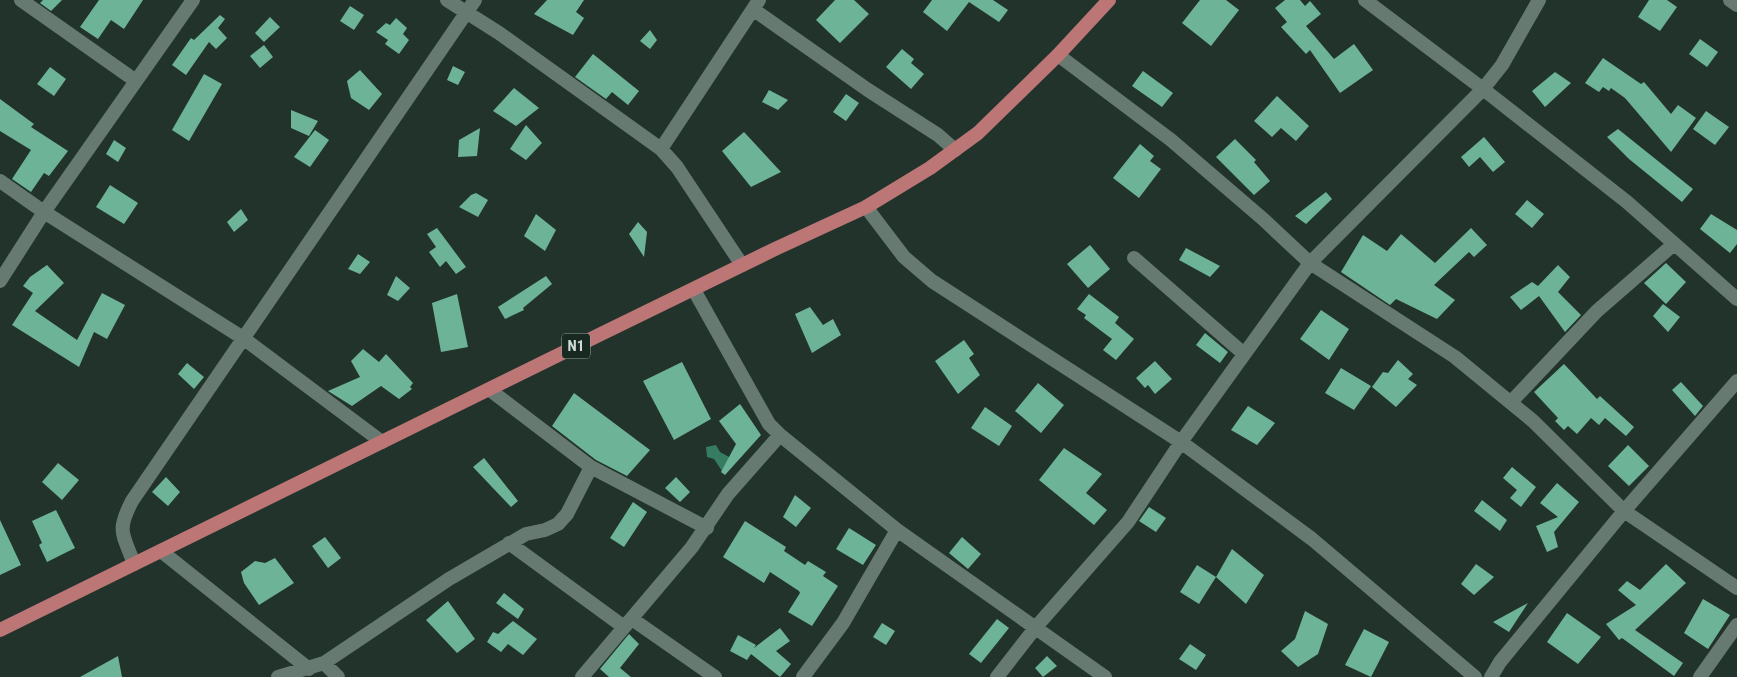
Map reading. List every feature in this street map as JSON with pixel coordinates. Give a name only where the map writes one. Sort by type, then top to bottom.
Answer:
[{"type":"highway","name":"N1","points":[[0,630],[742,265],[866,207],[955,150],[1002,112],[1109,0]]},
{"type":"street","points":[[21,0],[136,81]]},
{"type":"street","points":[[0,281],[44,212],[193,0]]},
{"type":"street","points":[[447,0],[499,33],[661,149],[677,167],[742,265]]},
{"type":"street","points":[[134,564],[122,531],[122,520],[132,501],[476,0]]},
{"type":"street","points":[[1365,0],[1484,89],[1627,202],[1737,299]]},
{"type":"street","points":[[997,677],[1036,627],[1128,522],[1181,442],[1310,263],[1484,89],[1502,64],[1539,0]]},
{"type":"street","points":[[1730,0],[1737,5]]},
{"type":"street","points":[[661,149],[756,5],[868,90],[938,135],[955,150]]},
{"type":"street","points":[[1058,55],[1171,140],[1263,219],[1310,263],[1455,357],[1533,420],[1624,511],[1737,588]]},
{"type":"street","points":[[0,181],[44,212],[243,338],[382,442]]},
{"type":"street","points":[[866,207],[904,257],[932,281],[1181,442],[1312,538],[1475,677]]},
{"type":"street","points":[[1510,402],[1597,311],[1674,244]]},
{"type":"street","points":[[1134,258],[1244,354]]},
{"type":"street","points":[[694,290],[769,424],[780,435],[897,530],[1105,677]]},
{"type":"street","points":[[1491,677],[1500,662],[1624,511],[1737,381]]},
{"type":"street","points":[[490,390],[591,466],[706,528]]},
{"type":"street","points":[[582,677],[706,528],[733,488],[780,435]]},
{"type":"street","points":[[278,677],[284,673],[309,669],[324,663],[449,579],[526,534],[545,530],[558,524],[567,514],[591,466]]},
{"type":"street","points":[[803,677],[843,623],[897,530]]},
{"type":"street","points":[[509,544],[628,623],[716,677]]},
{"type":"street","points":[[162,551],[309,669]]},
{"type":"street","points":[[1700,677],[1737,625]]},
{"type":"street","points":[[324,663],[338,677]]},
{"type":"shaded area","points":[[716,445],[720,452],[731,458],[722,471],[714,459],[707,457],[706,447]]},
{"type":"building","points":[[43,0],[62,0],[51,11],[40,3]]},
{"type":"building","points":[[99,0],[143,0],[124,29],[111,20],[98,39],[80,27]]},
{"type":"building","points":[[547,0],[584,0],[576,12],[584,18],[573,35],[534,14]]},
{"type":"building","points":[[835,0],[854,0],[869,14],[840,43],[816,20]]},
{"type":"building","points":[[932,0],[993,0],[1008,10],[999,22],[969,2],[947,31],[923,12]]},
{"type":"building","points":[[1200,0],[1226,0],[1239,10],[1211,46],[1182,23]]},
{"type":"building","points":[[1285,0],[1300,0],[1305,6],[1310,1],[1321,14],[1306,26],[1334,59],[1354,44],[1373,70],[1340,93],[1310,50],[1306,54],[1281,27],[1287,22],[1275,8]]},
{"type":"building","points":[[1649,0],[1667,0],[1677,7],[1660,31],[1638,17]]},
{"type":"building","points":[[350,6],[364,15],[354,30],[340,21]]},
{"type":"building","points":[[220,15],[225,19],[218,28],[227,38],[216,49],[209,42],[186,75],[172,65],[191,38],[194,40]]},
{"type":"building","points":[[270,17],[280,27],[264,42],[255,33]]},
{"type":"building","points":[[396,18],[407,28],[403,34],[409,40],[399,54],[385,44],[388,40],[376,32],[386,23],[390,25]]},
{"type":"building","points":[[650,30],[657,40],[650,49],[640,41]]},
{"type":"building","points":[[1700,39],[1718,52],[1707,67],[1689,54]]},
{"type":"building","points":[[264,45],[273,57],[260,68],[250,56]]},
{"type":"building","points":[[902,49],[914,59],[911,63],[924,74],[911,89],[886,67]]},
{"type":"building","points":[[593,54],[639,91],[628,105],[612,92],[606,99],[575,77]]},
{"type":"building","points":[[1603,58],[1641,84],[1644,82],[1671,114],[1678,105],[1696,118],[1671,152],[1625,98],[1611,88],[1609,91],[1603,87],[1599,92],[1585,83]]},
{"type":"building","points":[[453,66],[465,72],[458,85],[447,80]]},
{"type":"building","points":[[50,67],[66,79],[54,96],[37,84]]},
{"type":"building","points":[[360,70],[382,94],[369,110],[351,98],[347,81]]},
{"type":"building","points":[[1143,71],[1173,93],[1162,107],[1132,86]]},
{"type":"building","points":[[1555,72],[1571,83],[1545,107],[1532,91]]},
{"type":"building","points":[[204,74],[222,84],[189,141],[172,130]]},
{"type":"building","points":[[514,88],[539,108],[516,126],[493,111]]},
{"type":"building","points":[[769,90],[788,100],[778,110],[762,102]]},
{"type":"building","points":[[846,94],[859,103],[846,121],[833,112]]},
{"type":"building","points":[[1277,96],[1309,126],[1296,141],[1281,128],[1272,137],[1254,121]]},
{"type":"building","points":[[0,99],[34,124],[31,127],[68,151],[49,176],[44,173],[31,192],[12,179],[31,150],[0,131]]},
{"type":"building","points":[[291,110],[318,121],[309,136],[291,128]]},
{"type":"building","points":[[1706,111],[1729,127],[1715,145],[1693,129]]},
{"type":"building","points":[[526,125],[542,143],[526,160],[510,149]]},
{"type":"building","points":[[480,128],[477,156],[458,157],[459,140]]},
{"type":"building","points":[[1618,129],[1693,189],[1682,202],[1629,159],[1607,137]]},
{"type":"building","points":[[315,130],[329,140],[310,167],[294,157]]},
{"type":"building","points":[[744,132],[781,172],[751,187],[722,151]]},
{"type":"building","points":[[1484,137],[1505,162],[1493,172],[1480,157],[1469,167],[1461,157]]},
{"type":"building","points":[[1235,139],[1256,160],[1254,162],[1270,181],[1254,195],[1216,157]]},
{"type":"building","points":[[114,140],[126,148],[118,162],[106,154]]},
{"type":"building","points":[[1140,144],[1154,156],[1150,161],[1161,169],[1139,198],[1113,178]]},
{"type":"building","points":[[110,185],[138,203],[124,224],[96,207]]},
{"type":"building","points":[[1326,192],[1332,199],[1306,224],[1295,216]]},
{"type":"building","points":[[476,193],[488,200],[478,217],[459,207],[471,195]]},
{"type":"building","points":[[1527,200],[1544,214],[1532,228],[1515,214]]},
{"type":"building","points":[[241,209],[248,220],[234,232],[227,222]]},
{"type":"building","points":[[536,214],[556,230],[545,251],[524,236]]},
{"type":"building","points":[[1711,214],[1737,230],[1737,244],[1730,253],[1700,229]]},
{"type":"building","points":[[638,222],[647,232],[644,257],[629,234]]},
{"type":"building","points":[[437,228],[466,267],[456,274],[446,261],[440,267],[429,252],[436,247],[427,234]]},
{"type":"building","points":[[1471,228],[1487,245],[1474,257],[1469,252],[1434,285],[1455,300],[1437,319],[1396,299],[1390,305],[1341,272],[1363,235],[1387,251],[1401,234],[1435,263]]},
{"type":"building","points":[[1090,245],[1110,269],[1088,288],[1067,264]]},
{"type":"building","points":[[1186,248],[1220,266],[1210,277],[1179,260]]},
{"type":"building","points":[[358,254],[370,262],[360,274],[348,269]]},
{"type":"building","points":[[1666,263],[1686,282],[1666,304],[1644,283]]},
{"type":"building","points":[[47,265],[64,283],[35,311],[77,340],[102,293],[125,305],[107,339],[94,332],[79,367],[12,325],[33,293],[23,286],[30,277]]},
{"type":"building","points":[[1558,265],[1570,277],[1558,292],[1581,315],[1565,332],[1539,296],[1521,310],[1510,297],[1532,282],[1538,286]]},
{"type":"building","points":[[396,276],[410,288],[398,301],[387,295]]},
{"type":"building","points":[[546,276],[552,284],[523,308],[524,310],[505,319],[498,307]]},
{"type":"building","points":[[457,294],[468,347],[441,352],[432,303]]},
{"type":"building","points":[[1089,294],[1119,317],[1115,323],[1134,339],[1116,360],[1103,350],[1112,339],[1084,318],[1086,315],[1077,309]]},
{"type":"building","points":[[1663,304],[1680,317],[1668,332],[1653,316]]},
{"type":"building","points":[[810,307],[823,325],[833,319],[841,335],[812,353],[795,314]]},
{"type":"building","points":[[1321,310],[1349,329],[1329,360],[1300,339]]},
{"type":"building","points":[[1205,333],[1228,352],[1220,363],[1196,345]]},
{"type":"building","points":[[964,340],[974,354],[969,358],[980,375],[958,394],[935,361]]},
{"type":"building","points":[[363,349],[379,362],[386,354],[413,383],[410,387],[412,389],[399,399],[381,386],[352,406],[328,391],[360,377],[351,361]]},
{"type":"building","points":[[1398,360],[1413,374],[1408,379],[1417,385],[1396,407],[1372,387],[1383,372],[1388,373]]},
{"type":"building","points":[[1155,361],[1172,379],[1155,394],[1148,385],[1145,388],[1136,378]]},
{"type":"building","points":[[682,362],[711,419],[674,440],[643,381]]},
{"type":"building","points":[[187,363],[204,377],[194,389],[178,374]]},
{"type":"building","points":[[1564,364],[1597,399],[1600,396],[1634,427],[1626,436],[1605,418],[1599,425],[1591,418],[1577,434],[1568,426],[1564,430],[1555,421],[1558,418],[1534,392]]},
{"type":"building","points":[[1341,368],[1371,386],[1354,410],[1325,393]]},
{"type":"building","points":[[1681,382],[1703,406],[1695,416],[1672,390]]},
{"type":"building","points":[[1038,383],[1064,405],[1041,433],[1015,411]]},
{"type":"building","points":[[574,393],[650,450],[627,476],[596,460],[552,426]]},
{"type":"building","points":[[740,404],[761,435],[725,475],[721,472],[736,444],[719,421]]},
{"type":"building","points":[[1248,406],[1275,423],[1257,445],[1231,430]]},
{"type":"building","points":[[985,407],[1012,426],[999,446],[971,428]]},
{"type":"building","points":[[1628,445],[1649,466],[1629,486],[1608,466]]},
{"type":"building","points":[[1064,448],[1102,474],[1086,493],[1107,510],[1094,525],[1039,480]]},
{"type":"building","points":[[484,458],[518,501],[511,507],[473,467]]},
{"type":"building","points":[[58,463],[79,480],[62,500],[42,482]]},
{"type":"building","points":[[1512,467],[1536,487],[1521,507],[1510,498],[1517,490],[1503,478]]},
{"type":"building","points":[[166,477],[180,492],[168,506],[152,492]]},
{"type":"building","points":[[676,477],[690,492],[680,502],[665,488]]},
{"type":"building","points":[[1557,483],[1579,502],[1554,532],[1558,547],[1547,552],[1536,526],[1558,517],[1540,503]]},
{"type":"building","points":[[795,495],[811,508],[796,527],[783,517]]},
{"type":"building","points":[[1482,500],[1507,520],[1500,531],[1474,511]]},
{"type":"building","points":[[633,502],[647,512],[624,547],[610,538]]},
{"type":"building","points":[[1149,507],[1166,518],[1156,532],[1139,521]]},
{"type":"building","points":[[56,510],[75,548],[47,562],[39,545],[42,543],[32,521]]},
{"type":"building","points":[[0,520],[21,565],[0,575]]},
{"type":"building","points":[[745,521],[786,547],[784,551],[805,565],[808,561],[826,572],[823,576],[838,586],[812,626],[788,612],[800,593],[799,591],[770,572],[764,583],[723,557]]},
{"type":"building","points":[[849,528],[876,545],[863,565],[836,549]]},
{"type":"building","points":[[325,537],[341,558],[328,568],[312,546]]},
{"type":"building","points":[[962,537],[981,554],[968,569],[949,553]]},
{"type":"building","points":[[1232,549],[1264,575],[1246,604],[1216,577]]},
{"type":"building","points":[[275,558],[294,583],[259,605],[244,583],[241,572],[255,561],[265,563]]},
{"type":"building","points":[[1476,564],[1494,577],[1474,595],[1461,584]]},
{"type":"building","points":[[1666,564],[1686,583],[1635,630],[1683,663],[1674,676],[1622,638],[1619,640],[1606,624],[1636,605],[1618,590],[1627,581],[1640,590]]},
{"type":"building","points":[[1197,565],[1216,577],[1199,604],[1180,592]]},
{"type":"building","points":[[504,593],[524,609],[518,619],[496,603]]},
{"type":"building","points":[[1703,599],[1730,615],[1708,649],[1684,633]]},
{"type":"building","points":[[448,601],[475,639],[457,653],[426,620]]},
{"type":"building","points":[[1528,603],[1509,632],[1493,622]]},
{"type":"building","points":[[1305,611],[1328,624],[1318,654],[1298,667],[1281,651],[1295,639]]},
{"type":"building","points":[[1567,613],[1601,637],[1578,664],[1547,642]]},
{"type":"building","points":[[997,619],[1009,628],[981,663],[969,654]]},
{"type":"building","points":[[513,621],[537,639],[523,655],[508,644],[501,652],[487,642],[493,632],[498,634]]},
{"type":"building","points":[[882,623],[895,631],[886,645],[873,637]]},
{"type":"building","points":[[780,628],[790,641],[776,651],[791,664],[780,677],[751,654],[747,660],[730,651],[738,635],[756,645],[754,648]]},
{"type":"building","points":[[1364,629],[1389,642],[1371,677],[1345,665]]},
{"type":"building","points":[[629,634],[639,644],[620,668],[631,677],[609,677],[600,669]]},
{"type":"building","points":[[1190,644],[1206,655],[1196,670],[1179,659]]},
{"type":"building","points":[[118,656],[122,677],[80,677]]},
{"type":"building","points":[[1047,656],[1057,666],[1043,677],[1035,668]]}]
